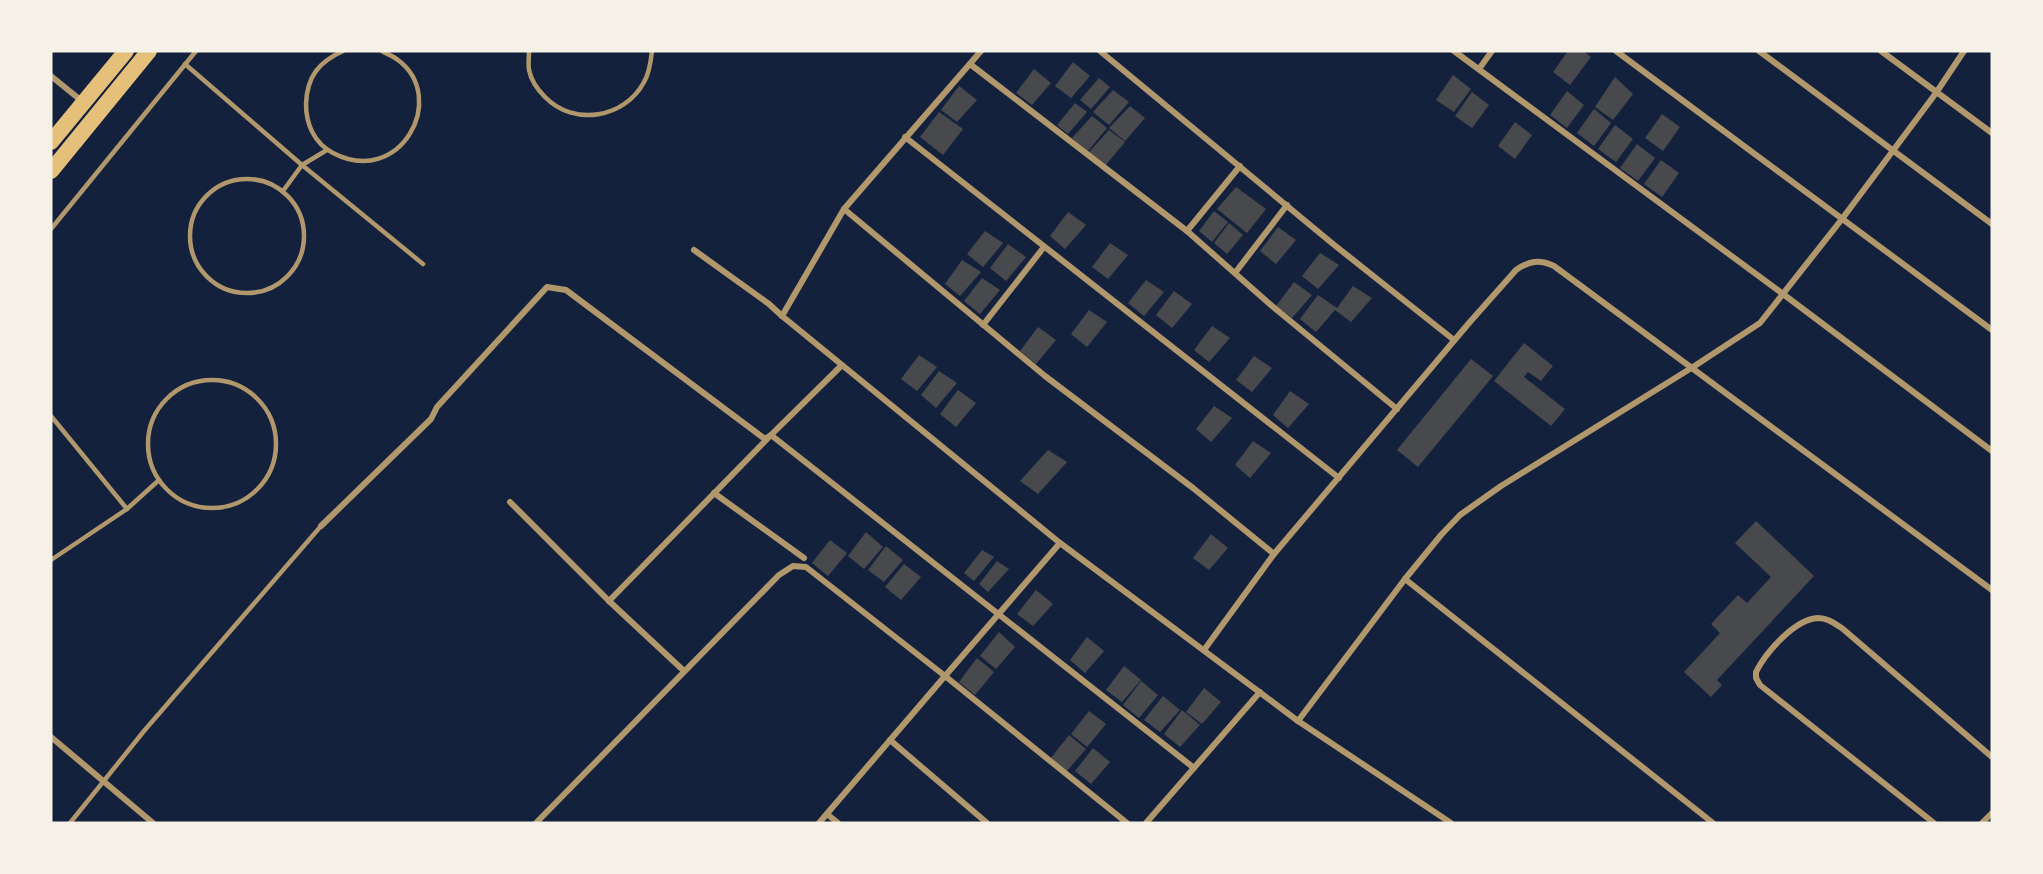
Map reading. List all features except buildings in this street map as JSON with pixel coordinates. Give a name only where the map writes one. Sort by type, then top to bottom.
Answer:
[{"type":"highway","points":[[51,142],[126,51]]},
{"type":"highway","points":[[51,171],[149,51]]},
{"type":"street","points":[[782,316],[844,209],[981,51]]},
{"type":"street","points":[[1100,51],[1333,244],[1454,340]]},
{"type":"street","points":[[1454,51],[1992,451]]},
{"type":"street","points":[[1479,69],[1492,51]]},
{"type":"street","points":[[1616,51],[1992,330]]},
{"type":"street","points":[[1759,51],[1992,224]]},
{"type":"street","points":[[1881,51],[1992,133]]},
{"type":"street","points":[[1298,721],[1405,579],[1460,515],[1501,486],[1760,323],[1842,219],[1936,93],[1964,51]]},
{"type":"street","points":[[970,64],[1188,231],[1397,409]]},
{"type":"street","points":[[51,76],[83,102]]},
{"type":"street","points":[[905,137],[1339,478]]},
{"type":"street","points":[[1188,231],[1240,166]]},
{"type":"street","points":[[1235,273],[1287,206]]},
{"type":"street","points":[[844,209],[1045,376],[1193,488],[1274,554]]},
{"type":"street","points":[[983,325],[1044,247]]},
{"type":"street","points":[[694,250],[769,304],[841,366],[1060,543],[1298,721],[1451,823]]},
{"type":"street","points":[[1204,650],[1274,554],[1454,340],[1516,270],[1525,264],[1545,262],[1554,266],[1693,367],[1992,590]]},
{"type":"street","points":[[321,526],[431,419],[437,407],[548,287],[566,290],[765,439],[771,435]]},
{"type":"street","points":[[609,601],[841,366]]},
{"type":"street","points":[[771,435],[1194,768]]},
{"type":"street","points":[[714,493],[804,558]]},
{"type":"street","points":[[510,502],[609,601],[684,671]]},
{"type":"street","points":[[819,823],[1060,543]]},
{"type":"street","points":[[536,823],[779,575],[793,566],[806,567],[1127,823]]},
{"type":"street","points":[[1405,579],[1713,823]]},
{"type":"street","points":[[1934,823],[1760,685],[1756,672],[1782,638],[1806,620],[1819,618],[1829,620],[1843,629],[1992,757]]},
{"type":"street","points":[[1146,823],[1260,692]]},
{"type":"street","points":[[51,737],[153,823]]},
{"type":"street","points":[[890,740],[987,823]]},
{"type":"street","points":[[1982,823],[1992,813]]},
{"type":"street","points":[[827,814],[838,823]]},
{"type":"lane","points":[[51,229],[196,51]]},
{"type":"lane","points":[[343,51],[329,58],[315,72],[307,90],[306,119],[314,137],[327,150],[345,159],[365,162],[385,157],[401,146],[413,130],[419,104],[416,84],[405,67],[382,51]]},
{"type":"lane","points":[[529,51],[529,69],[538,89],[551,104],[571,113],[592,116],[614,111],[632,99],[645,81],[652,51]]},
{"type":"lane","points":[[185,63],[302,165],[423,264]]},
{"type":"lane","points":[[283,191],[302,165],[327,150]]},
{"type":"lane","points":[[232,180],[265,181],[283,191],[301,215],[304,234],[298,261],[286,277],[270,288],[249,293],[230,290],[212,281],[200,268],[191,250],[192,221],[200,203],[214,189],[232,180]]},
{"type":"lane","points":[[211,380],[233,383],[253,394],[261,402],[273,421],[276,443],[270,472],[257,490],[238,503],[215,508],[193,505],[173,495],[159,480],[150,460],[150,428],[159,408],[175,392],[195,382],[211,380]]},
{"type":"lane","points":[[51,416],[127,509]]},
{"type":"lane","points":[[51,560],[127,509],[159,480]]},
{"type":"lane","points":[[70,823],[321,526]]}]
